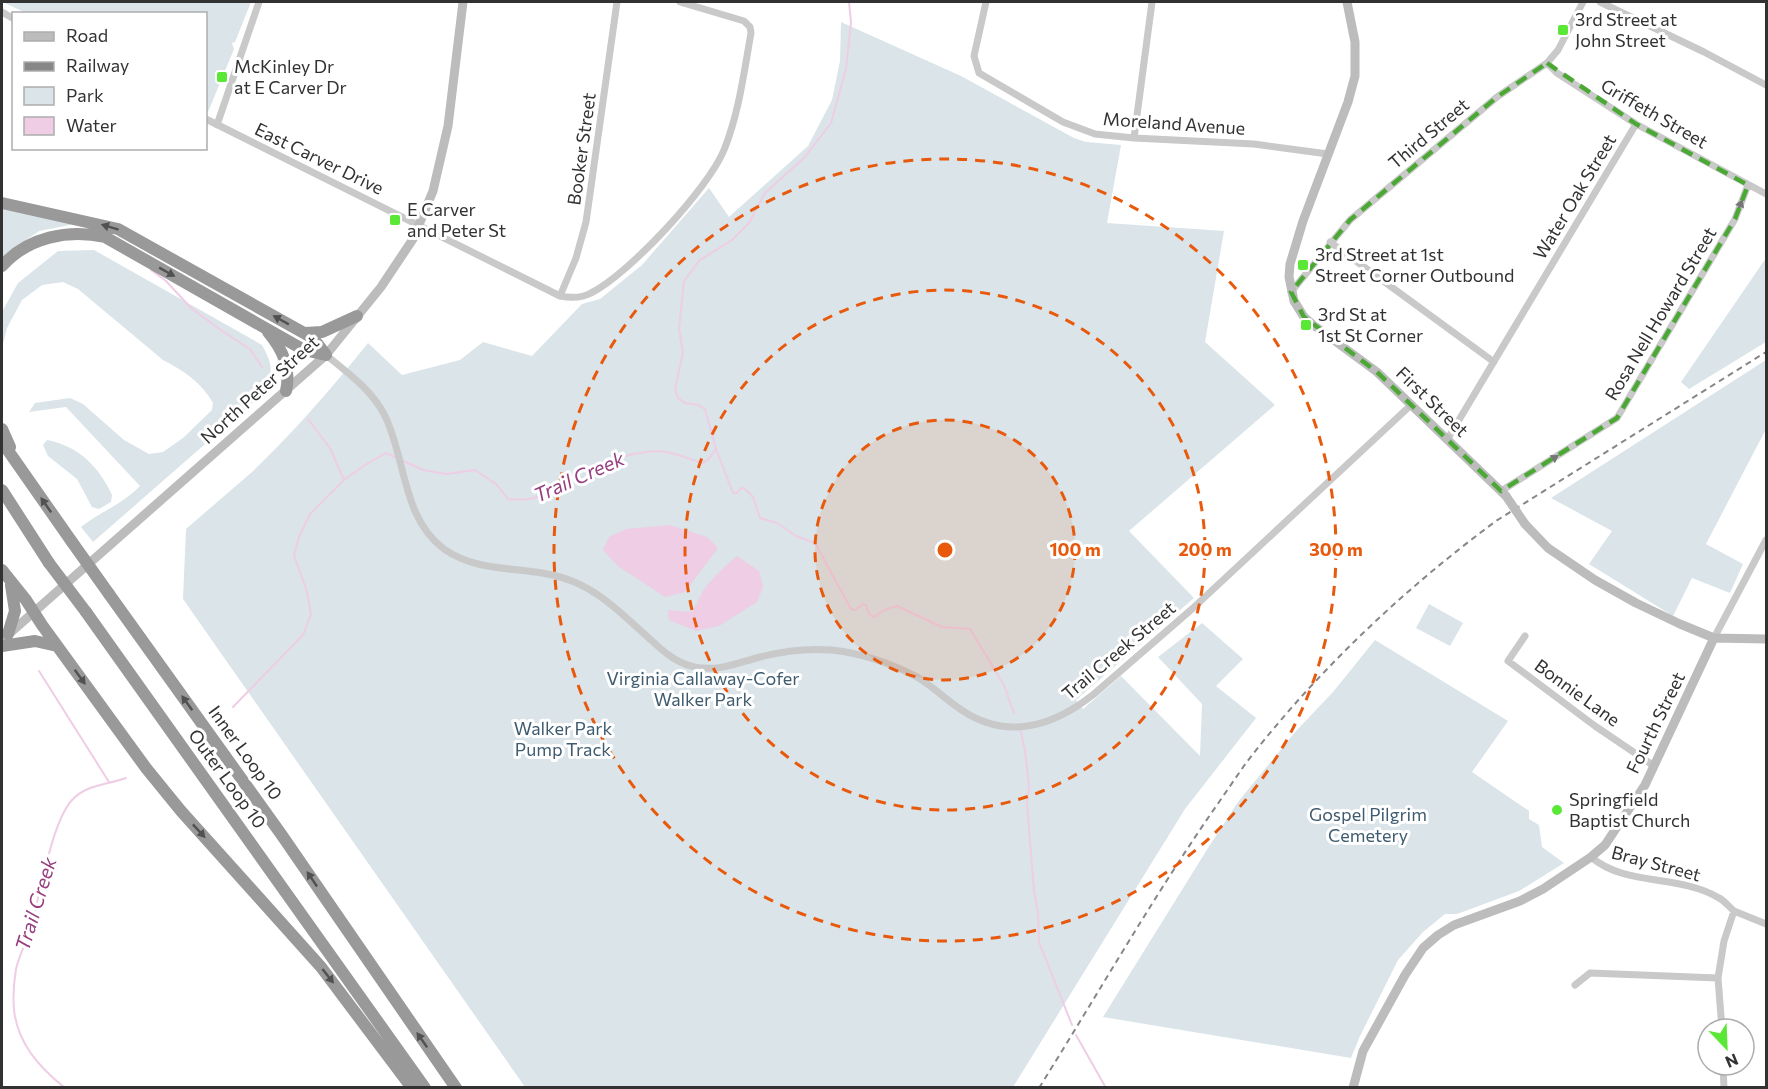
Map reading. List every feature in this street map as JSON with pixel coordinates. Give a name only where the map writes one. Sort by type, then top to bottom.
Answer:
[{"type":"highway","points":[[2,203],[118,229],[313,338],[326,355]]},
{"type":"highway","points":[[2,266],[9,257],[33,244],[62,234],[87,233],[105,237],[304,350],[326,355]]},
{"type":"highway","points":[[303,332],[322,332],[357,316]]},
{"type":"highway","points":[[263,327],[277,344],[285,360],[288,379],[286,391]]},
{"type":"highway","points":[[2,429],[20,467]]},
{"type":"highway","name":"Inner Loop 10","points":[[2,442],[281,834],[456,1088]]},
{"type":"highway","name":"Outer Loop 10","points":[[2,490],[49,563],[425,1088]]},
{"type":"highway","points":[[2,570],[146,768],[181,811],[321,967],[412,1088]]},
{"type":"highway","points":[[5,637],[15,611],[11,584]]},
{"type":"highway","points":[[2,646],[35,641],[57,646]]},
{"type":"street","points":[[217,125],[260,2]]},
{"type":"street","name":"North Peter Street","points":[[5,637],[326,355],[391,272],[420,225],[433,191],[445,144],[463,2]]},
{"type":"street","name":"Booker Street","points":[[560,296],[576,258],[586,222],[617,2]]},
{"type":"street","points":[[560,296],[582,296],[591,293],[610,280],[657,239],[708,178],[724,151],[742,87],[750,27],[744,21],[680,2]]},
{"type":"street","name":"Moreland Avenue","points":[[986,2],[974,56],[976,68],[983,76],[1063,122],[1095,134],[1254,144],[1328,153]]},
{"type":"street","points":[[1134,138],[1152,2]]},
{"type":"street","points":[[1291,292],[1289,277],[1292,255],[1302,221],[1348,102],[1355,76],[1355,42],[1347,2]]},
{"type":"street","name":"Third Street","points":[[1291,292],[1350,219],[1497,97],[1547,63],[1558,50],[1583,2]]},
{"type":"street","points":[[1600,2],[1767,85]]},
{"type":"street","name":"Griffeth Street","points":[[1547,63],[1557,73],[1636,124],[1749,185]]},
{"type":"street","name":"East Carver Drive","points":[[207,120],[560,296]]},
{"type":"street","name":"Water Oak Street","points":[[1447,440],[1636,124]]},
{"type":"street","points":[[1749,185],[1767,194]]},
{"type":"street","name":"Rosa Nell Howard Street","points":[[1504,493],[1617,418],[1735,219],[1749,185]]},
{"type":"street","points":[[1330,242],[1494,363]]},
{"type":"street","name":"First Street","points":[[1291,292],[1297,307],[1304,316],[1377,372],[1504,493],[1525,524],[1548,548],[1595,580],[1664,617],[1714,638]]},
{"type":"street","name":"Trail Creek Street","points":[[326,355],[369,391],[381,409],[392,433],[416,513],[426,530],[444,549],[463,560],[480,566],[531,571],[571,580],[609,603],[667,654],[691,666],[716,669],[729,667],[760,657],[795,650],[848,652],[894,666],[918,678],[975,718],[1001,725],[1041,724],[1060,717],[1094,694],[1192,609],[1411,405]]},
{"type":"street","name":"Fourth Street","points":[[1353,1088],[1363,1051],[1405,975],[1423,948],[1454,925],[1531,896],[1591,857],[1605,845],[1645,785],[1714,638],[1767,540]]},
{"type":"street","name":"Bonnie Lane","points":[[1525,636],[1508,661],[1595,726],[1654,766]]},
{"type":"street","points":[[1714,638],[1767,639]]},
{"type":"street","name":"Bray Street","points":[[1591,857],[1600,864],[1621,873],[1690,887],[1719,898],[1734,911],[1767,924]]},
{"type":"street","points":[[1721,1017],[1718,978],[1724,941],[1734,911]]},
{"type":"street","points":[[1575,985],[1590,973],[1718,978]]},
{"type":"highlighted area","points":[[1547,63],[1636,124],[1748,185],[1735,219],[1617,418],[1501,491],[1377,372],[1304,317],[1291,292],[1350,220],[1497,97]]},
{"type":"green space","points":[[3,2],[251,2],[235,42],[232,43],[234,49],[208,112],[207,12],[24,12]]},
{"type":"green space","name":"Virginia Callaway-Cofer Walker Park","points":[[841,22],[961,76],[1074,138],[1086,142],[1121,145],[1107,223],[1224,231],[1205,342],[1275,405],[1129,531],[1194,598],[1076,700],[1083,709],[1121,676],[1200,756],[1202,704],[1158,657],[1202,623],[1243,659],[1216,686],[1256,718],[1185,809],[1013,1087],[525,1087],[183,599],[186,529],[252,472],[283,441],[368,343],[402,375],[460,360],[483,342],[532,356],[582,304],[600,299],[642,265],[709,188],[729,217],[808,146],[832,100],[840,61]]},
{"type":"green space","points":[[2,208],[75,224],[39,231],[2,257]]},
{"type":"green space","points":[[94,250],[262,345],[269,359],[271,371],[268,383],[260,396],[93,542],[81,527],[126,498],[140,486],[66,407],[29,412],[35,403],[70,398],[83,404],[124,440],[149,454],[163,452],[183,438],[212,410],[213,403],[191,378],[163,360],[78,289],[63,282],[42,285],[22,300],[7,328],[3,344],[3,310],[18,283],[58,251]]},
{"type":"green space","points":[[1766,258],[1766,342],[1689,389],[1681,382]]},
{"type":"green space","points":[[1766,360],[1766,429],[1706,544],[1743,564],[1730,593],[1692,578],[1673,616],[1589,564],[1612,531],[1551,498]]},
{"type":"green space","points":[[47,440],[69,447],[87,459],[107,485],[112,495],[111,502],[99,509],[92,507],[77,479],[48,456],[43,445]]},
{"type":"green space","points":[[1429,604],[1463,623],[1450,646],[1416,628]]},
{"type":"green space","name":"Gospel Pilgrim Cemetery","points":[[1375,640],[1508,721],[1472,772],[1529,811],[1529,819],[1539,825],[1542,847],[1564,863],[1519,891],[1457,914],[1445,914],[1423,932],[1398,960],[1351,1058],[1103,1017],[1238,802]]},
{"type":"water","points":[[670,525],[707,537],[718,548],[685,592],[665,597],[618,566],[603,550],[609,537],[626,529]]},
{"type":"water","points":[[737,556],[759,571],[763,587],[757,602],[719,626],[696,631],[669,620],[668,610],[691,612],[710,581]]},
{"type":"waterway","name":"Trail Creek","points":[[849,2],[851,22],[846,69],[831,123],[804,158],[765,193],[749,223],[732,240],[700,260],[684,281],[679,329],[683,353],[675,389],[678,398],[685,403],[698,405],[705,409],[716,449],[733,493],[744,488],[753,497],[760,518],[777,523],[796,536],[815,543],[851,609],[855,610],[863,604],[866,605],[869,614],[874,617],[884,610],[897,606],[942,627],[970,629],[1004,685],[1014,713]]},
{"type":"waterway","points":[[151,270],[166,281],[191,308],[250,349],[262,367]]},
{"type":"waterway","points":[[308,419],[330,448],[344,480]]},
{"type":"waterway","name":"Trail Creek","points":[[233,707],[303,635],[311,614],[307,592],[294,555],[299,537],[310,514],[344,480],[386,453],[423,470],[446,474],[475,470],[496,484],[508,499],[521,500],[540,496],[580,472],[623,457],[657,451],[680,455],[702,463],[708,460],[716,449]]},
{"type":"waterway","points":[[39,671],[109,782]]},
{"type":"waterway","points":[[1020,728],[1029,786],[1027,805],[1039,942],[1072,1025]]},
{"type":"waterway","name":"Trail Creek","points":[[65,1088],[38,1063],[20,1034],[14,1010],[16,969],[30,930],[52,843],[65,811],[72,800],[84,791],[126,778]]},
{"type":"waterway","points":[[1076,1035],[1106,1088]]},
{"type":"railway","points":[[1039,1088],[1166,882],[1237,776],[1273,729],[1332,664],[1395,603],[1496,521],[1766,352]]},
{"type":"place","name":"3rd Street at John Street","points":[[1563,30]]},
{"type":"place","name":"McKinley Dr at E Carver Dr","points":[[222,77]]},
{"type":"place","name":"E Carver and Peter St","points":[[395,220]]},
{"type":"place","name":"3rd Street at 1st Street Corner Outbound","points":[[1303,265]]},
{"type":"place","name":"3rd St at 1st St Corner","points":[[1306,325]]},
{"type":"place","name":"Springfield Baptist Church","points":[[1557,810]]},
{"type":"park label","name":"Walker Park Pump Track","points":[[563,739]]}]
